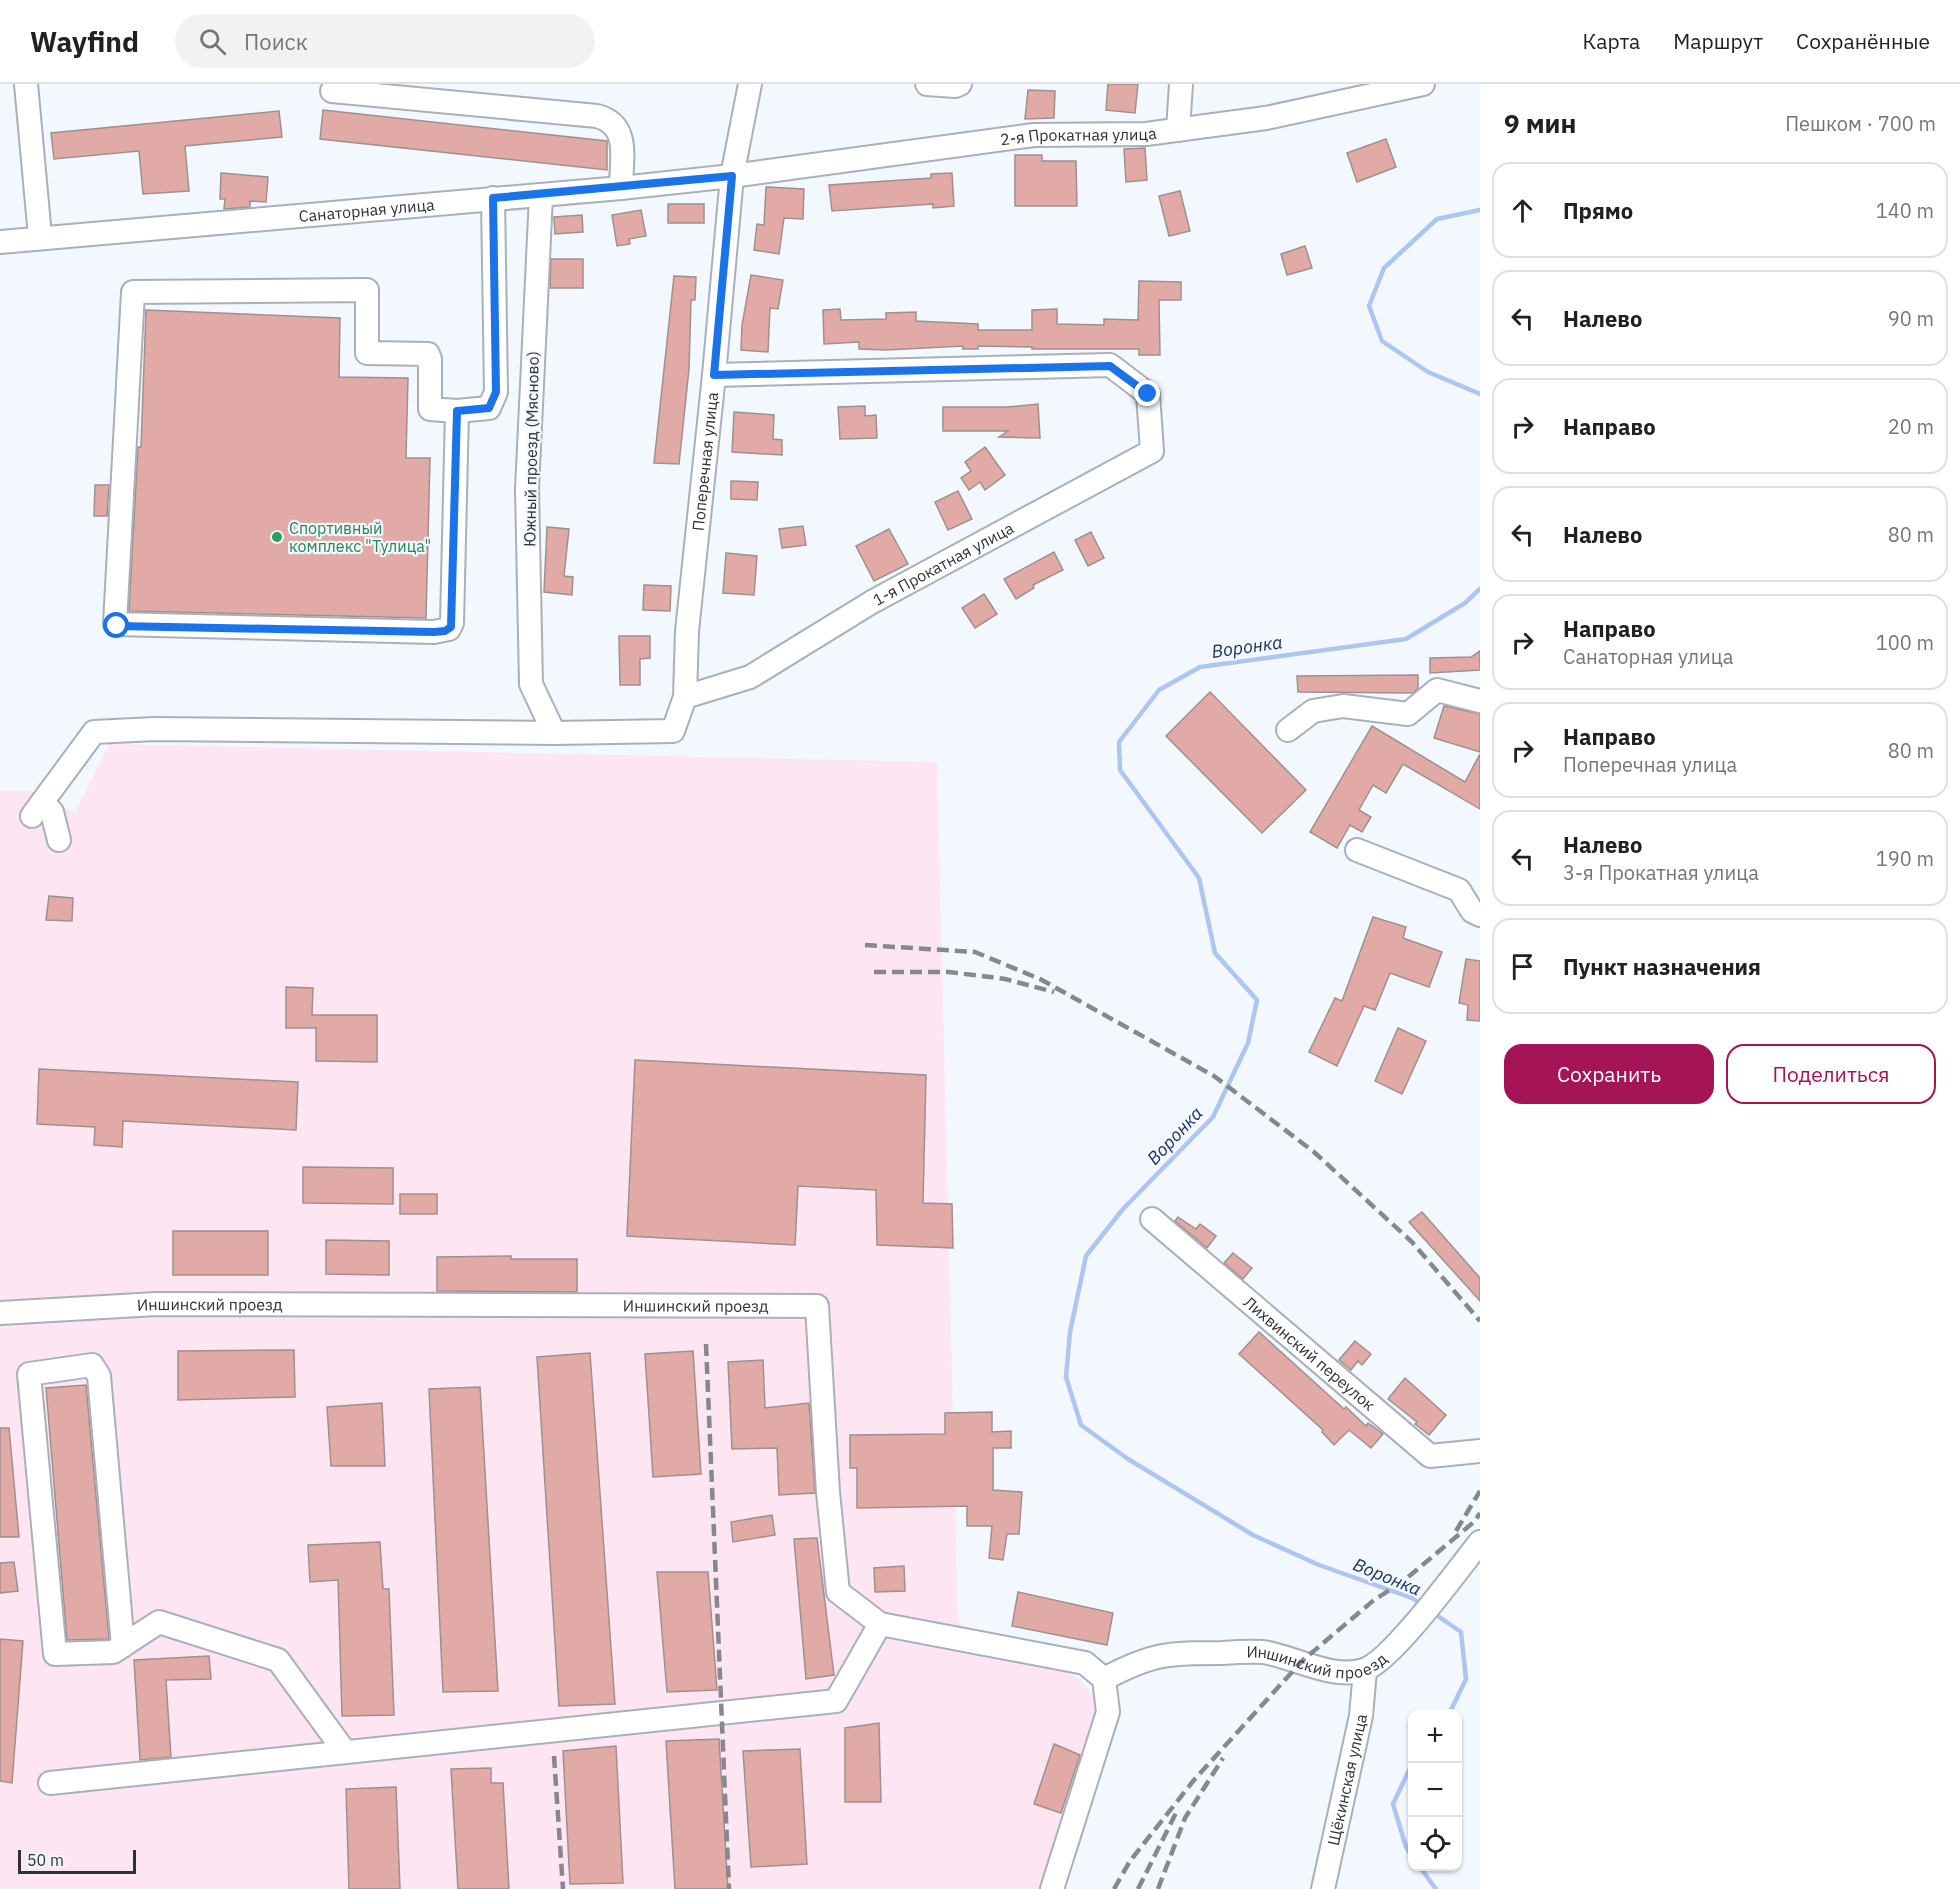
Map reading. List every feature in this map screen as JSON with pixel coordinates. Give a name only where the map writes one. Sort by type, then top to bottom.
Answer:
[{"type":"street","points":[[26,84],[40,236]]},
{"type":"street","name":"Поперечная улица","points":[[554,733],[673,731],[685,697],[687,631],[732,176],[750,84]]},
{"type":"street","points":[[927,84],[955,86],[960,84]]},
{"type":"street","name":"2-я Прокатная улица","points":[[732,176],[1034,135],[1146,134],[1178,130],[1266,118],[1423,84]]},
{"type":"street","points":[[1178,130],[1191,87]]},
{"type":"street","points":[[332,91],[610,119],[617,126],[621,139],[621,188]]},
{"type":"street","name":"Санаторная улица","points":[[0,242],[40,236],[493,198],[541,196],[732,176]]},
{"type":"street","name":"Южный проезд (Мясново)","points":[[541,196],[527,489],[530,650],[531,684],[554,733]]},
{"type":"street","points":[[457,411],[452,623],[449,629],[422,632],[115,624],[133,292],[367,290],[367,353],[428,354],[430,359],[430,409],[483,410],[489,408],[495,398],[493,198]]},
{"type":"street","name":"1-я Прокатная улица","points":[[685,697],[750,677],[872,602],[1152,451],[1148,394],[1110,366],[714,375]]},
{"type":"street","points":[[1288,730],[1313,711],[1343,706],[1408,714],[1437,690],[1480,701]]},
{"type":"street","points":[[59,840],[52,813],[37,810],[94,732],[167,729],[554,733]]},
{"type":"street","points":[[1357,850],[1459,890],[1472,911],[1480,915]]},
{"type":"street","name":"Лихвинский переулок","points":[[1152,1219],[1430,1456],[1480,1451]]},
{"type":"street","name":"Иншинский проезд","points":[[0,1313],[156,1304],[817,1306],[828,1492],[838,1592],[880,1624],[1085,1663],[1104,1679],[1137,1661],[1165,1653],[1262,1652],[1302,1661],[1323,1671],[1365,1670],[1394,1647],[1480,1542]]},
{"type":"street","points":[[123,1646],[99,1376],[92,1365],[29,1374],[55,1654],[113,1652],[123,1646],[159,1622],[278,1660],[345,1752]]},
{"type":"street","points":[[50,1783],[836,1701],[880,1624]]},
{"type":"street","name":"Щёкинская улица","points":[[1323,1889],[1361,1716],[1365,1670]]},
{"type":"street","points":[[1052,1889],[1108,1712],[1104,1679]]},
{"type":"shaded area","points":[[109,744],[937,762],[958,1622],[1081,1680],[1094,1697],[1098,1723],[1041,1889],[0,1889],[0,791],[31,791],[75,813]]},
{"type":"building","points":[[1108,84],[1138,84],[1135,113],[1106,110]]},
{"type":"building","points":[[1028,90],[1055,91],[1054,118],[1025,119]]},
{"type":"building","points":[[323,110],[607,141],[607,170],[320,139]]},
{"type":"building","points":[[279,111],[282,137],[185,146],[189,191],[143,194],[139,151],[54,159],[51,133]]},
{"type":"building","points":[[1386,139],[1396,167],[1357,182],[1347,153]]},
{"type":"building","points":[[1145,148],[1147,180],[1126,182],[1124,149]]},
{"type":"building","points":[[1015,155],[1042,155],[1042,161],[1076,161],[1077,206],[1015,206]]},
{"type":"building","points":[[221,173],[268,177],[266,202],[250,201],[250,207],[224,209],[225,199],[220,199]]},
{"type":"building","points":[[952,173],[954,206],[933,208],[933,204],[832,211],[829,185],[931,178],[931,174]]},
{"type":"building","points":[[766,187],[804,189],[803,219],[784,218],[779,254],[754,250],[757,224],[764,225]]},
{"type":"building","points":[[1180,191],[1190,231],[1169,236],[1159,196]]},
{"type":"building","points":[[668,204],[704,204],[704,223],[668,223]]},
{"type":"building","points":[[641,210],[646,236],[629,239],[630,244],[617,246],[612,215]]},
{"type":"building","points":[[582,215],[583,232],[555,234],[554,217]]},
{"type":"building","points":[[1305,246],[1312,268],[1287,275],[1281,254]]},
{"type":"building","points":[[551,259],[583,259],[583,288],[550,288]]},
{"type":"building","points":[[751,275],[783,280],[778,309],[770,308],[768,352],[741,350],[742,325]]},
{"type":"building","points":[[674,276],[696,277],[695,300],[691,300],[689,369],[679,464],[654,463]]},
{"type":"building","points":[[1139,281],[1181,282],[1181,300],[1159,300],[1160,355],[1139,355],[1139,349],[1032,349],[1032,347],[978,346],[978,349],[963,349],[963,346],[886,350],[859,349],[859,342],[824,344],[823,310],[840,309],[841,320],[886,319],[886,313],[916,312],[916,321],[978,324],[978,330],[1032,330],[1032,310],[1057,309],[1057,324],[1104,325],[1104,319],[1138,320]]},
{"type":"building","name":"Спортивный комплекс \"Тулица\"","points":[[146,310],[340,318],[339,377],[408,378],[406,458],[430,458],[426,618],[129,611],[138,447],[141,447]]},
{"type":"building","points":[[1038,404],[1040,438],[999,437],[1008,431],[943,431],[943,407],[1007,407]]},
{"type":"building","points":[[865,406],[865,416],[876,415],[877,438],[840,439],[838,407]]},
{"type":"building","points":[[734,412],[774,415],[773,439],[782,440],[782,455],[732,452]]},
{"type":"building","points":[[985,447],[1005,475],[985,490],[980,482],[969,490],[961,478],[971,471],[965,462]]},
{"type":"building","points":[[731,481],[758,482],[757,500],[731,499]]},
{"type":"building","points":[[95,485],[109,485],[107,516],[94,516]]},
{"type":"building","points":[[958,491],[972,519],[948,530],[935,502]]},
{"type":"building","points":[[803,526],[806,545],[782,548],[779,529]]},
{"type":"building","points":[[547,527],[569,529],[564,576],[573,577],[572,595],[544,592]]},
{"type":"building","points":[[889,529],[908,564],[874,581],[856,546]]},
{"type":"building","points":[[1091,532],[1104,558],[1088,566],[1075,540]]},
{"type":"building","points":[[1054,552],[1063,570],[1033,585],[1034,588],[1016,599],[1004,579]]},
{"type":"building","points":[[726,553],[757,556],[754,595],[723,593]]},
{"type":"building","points":[[644,585],[671,586],[670,611],[643,610]]},
{"type":"building","points":[[984,594],[997,614],[975,628],[962,608]]},
{"type":"building","points":[[619,636],[650,636],[650,658],[640,659],[640,685],[620,685]]},
{"type":"building","points":[[1480,651],[1480,670],[1430,673],[1430,658],[1471,657]]},
{"type":"building","points":[[1418,675],[1418,688],[1413,693],[1298,692],[1297,676]]},
{"type":"building","points":[[1210,692],[1306,790],[1262,833],[1166,736]]},
{"type":"building","points":[[1444,706],[1480,714],[1480,752],[1434,738]]},
{"type":"building","points":[[1372,726],[1465,782],[1480,754],[1480,809],[1403,764],[1386,793],[1373,785],[1359,810],[1371,817],[1362,832],[1350,825],[1337,848],[1310,832]]},
{"type":"building","points":[[49,896],[73,898],[72,921],[46,920]]},
{"type":"building","points":[[1373,917],[1406,927],[1403,938],[1442,952],[1429,987],[1390,973],[1375,1010],[1364,1006],[1337,1066],[1309,1052],[1335,998],[1342,1001]]},
{"type":"building","points":[[1466,959],[1480,961],[1480,1021],[1467,1020],[1468,1005],[1459,1003]]},
{"type":"building","points":[[286,987],[313,988],[312,1015],[377,1015],[377,1062],[316,1061],[316,1028],[286,1028]]},
{"type":"building","points":[[1398,1028],[1426,1041],[1402,1094],[1375,1081]]},
{"type":"building","points":[[635,1060],[926,1075],[923,1203],[952,1204],[953,1248],[877,1245],[876,1190],[798,1186],[795,1245],[627,1236]]},
{"type":"building","points":[[39,1069],[298,1082],[296,1130],[123,1121],[122,1147],[94,1145],[95,1127],[37,1124]]},
{"type":"building","points":[[303,1167],[393,1168],[393,1204],[303,1203]]},
{"type":"building","points":[[400,1194],[437,1194],[437,1214],[400,1214]]},
{"type":"building","points":[[1422,1212],[1480,1278],[1480,1301],[1409,1222]]},
{"type":"building","points":[[1178,1217],[1196,1229],[1200,1224],[1216,1236],[1207,1248],[1175,1221]]},
{"type":"building","points":[[173,1231],[268,1231],[268,1275],[173,1275]]},
{"type":"building","points":[[326,1240],[389,1241],[389,1275],[326,1274]]},
{"type":"building","points":[[1233,1253],[1252,1268],[1243,1279],[1224,1263]]},
{"type":"building","points":[[511,1256],[511,1259],[577,1259],[577,1292],[437,1291],[437,1257]]},
{"type":"building","points":[[1259,1332],[1344,1409],[1346,1407],[1366,1426],[1368,1423],[1383,1434],[1371,1448],[1349,1430],[1334,1445],[1322,1432],[1323,1430],[1239,1354]]},
{"type":"building","points":[[1355,1341],[1371,1354],[1362,1365],[1358,1361],[1351,1370],[1339,1360]]},
{"type":"building","points":[[294,1350],[295,1397],[178,1400],[178,1351]]},
{"type":"building","points":[[693,1351],[701,1474],[653,1477],[645,1354]]},
{"type":"building","points":[[590,1353],[615,1704],[559,1706],[537,1357]]},
{"type":"building","points":[[763,1360],[765,1408],[809,1403],[815,1493],[779,1495],[777,1448],[732,1449],[728,1362]]},
{"type":"building","points":[[1405,1378],[1446,1415],[1429,1435],[1415,1424],[1417,1422],[1388,1399]]},
{"type":"building","points":[[86,1385],[109,1639],[67,1640],[46,1388]]},
{"type":"building","points":[[480,1387],[498,1691],[443,1692],[429,1389]]},
{"type":"building","points":[[382,1403],[385,1466],[331,1466],[327,1407]]},
{"type":"building","points":[[992,1412],[992,1432],[1011,1431],[1011,1448],[993,1448],[993,1490],[1022,1492],[1019,1534],[1007,1534],[1003,1560],[989,1558],[992,1526],[967,1526],[967,1506],[857,1508],[857,1468],[850,1468],[850,1435],[945,1434],[945,1413]]},
{"type":"building","points":[[0,1428],[9,1428],[19,1537],[0,1537]]},
{"type":"building","points":[[772,1515],[775,1535],[733,1542],[731,1522]]},
{"type":"building","points":[[817,1538],[834,1675],[806,1679],[794,1539]]},
{"type":"building","points":[[380,1542],[383,1589],[389,1589],[394,1715],[342,1716],[338,1580],[310,1582],[308,1545]]},
{"type":"building","points":[[14,1562],[18,1591],[0,1593],[0,1563]]},
{"type":"building","points":[[904,1566],[905,1591],[875,1592],[874,1568]]},
{"type":"building","points":[[657,1572],[708,1572],[717,1690],[667,1692]]},
{"type":"building","points":[[1018,1592],[1113,1613],[1107,1645],[1012,1626]]},
{"type":"building","points":[[0,1639],[23,1641],[12,1783],[0,1781]]},
{"type":"building","points":[[209,1656],[211,1679],[166,1680],[171,1757],[140,1760],[134,1660]]},
{"type":"building","points":[[879,1723],[881,1802],[845,1802],[845,1728]]},
{"type":"building","points":[[719,1739],[728,1889],[675,1889],[666,1741]]},
{"type":"building","points":[[1054,1744],[1080,1755],[1061,1813],[1034,1804]]},
{"type":"building","points":[[616,1746],[623,1883],[570,1884],[563,1751]]},
{"type":"building","points":[[800,1749],[807,1864],[751,1867],[743,1751]]},
{"type":"building","points":[[491,1768],[491,1783],[503,1783],[509,1889],[458,1889],[451,1769]]},
{"type":"building","points":[[396,1787],[400,1889],[349,1889],[346,1789]]},
{"type":"waterway","name":"Воронка","points":[[1480,210],[1437,219],[1384,268],[1369,306],[1382,341],[1428,372],[1480,394]]},
{"type":"waterway","name":"Воронка","points":[[1423,1606],[1412,1598],[1319,1565],[1253,1535],[1128,1459],[1081,1425],[1066,1377],[1070,1332],[1086,1256],[1123,1209],[1213,1117],[1248,1043],[1257,1000],[1215,953],[1199,878],[1120,770],[1119,742],[1159,690],[1200,667],[1406,639],[1465,603],[1480,589]]},
{"type":"waterway","name":"Воронка","points":[[1432,1612],[1461,1632],[1466,1679],[1451,1709]]},
{"type":"waterway","name":"Воронка","points":[[1408,1772],[1393,1804],[1408,1850]]},
{"type":"waterway","name":"Воронка","points":[[1423,1871],[1436,1889]]},
{"type":"railway","points":[[865,945],[975,952],[1040,979],[1214,1076],[1314,1152],[1412,1242],[1480,1321]]},
{"type":"railway","points":[[874,972],[949,972],[1005,979],[1054,992]]},
{"type":"railway","points":[[706,1344],[729,1889]]},
{"type":"railway","points":[[1456,1531],[1480,1491]]},
{"type":"railway","points":[[1114,1889],[1130,1861],[1194,1780],[1302,1661],[1374,1600],[1401,1583],[1475,1521],[1480,1513]]},
{"type":"railway","points":[[554,1756],[563,1889]]},
{"type":"railway","points":[[1158,1889],[1185,1818],[1223,1758]]},
{"type":"railway","points":[[1138,1889],[1178,1809]]},
{"type":"place","name":"Спортивный комплекс \"Тулица\"","points":[[277,537]]},
{"type":"route","points":[[117,626],[434,632],[445,631],[451,627],[457,411],[489,408],[493,404],[496,392],[493,198],[541,196],[732,176],[714,375],[1110,366],[1148,394]]}]
